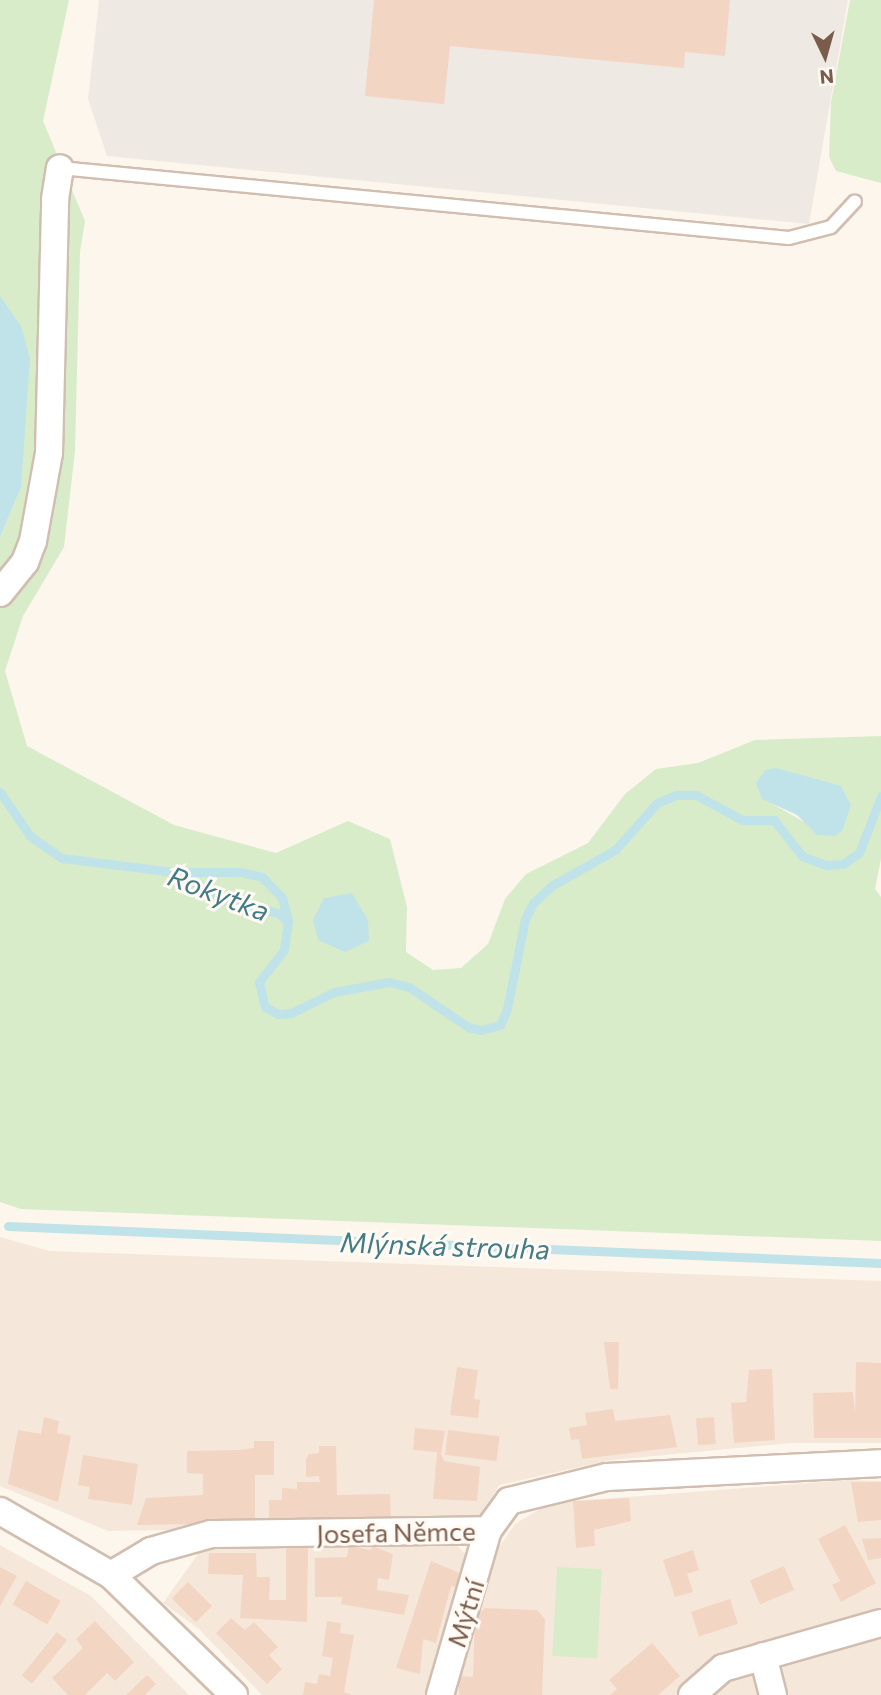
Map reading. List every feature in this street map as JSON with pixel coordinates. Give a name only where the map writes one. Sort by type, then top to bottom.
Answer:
[{"type":"street","points":[[0,593],[19,572],[33,541],[48,453],[55,199],[60,168]]},
{"type":"street","name":"Josefa Němce","points":[[111,1575],[151,1551],[211,1534],[488,1531],[509,1500],[607,1477],[881,1463]]},
{"type":"street","points":[[0,1511],[111,1575],[234,1695]]},
{"type":"street","name":"Mýtní","points":[[440,1695],[488,1531]]},
{"type":"street","points":[[692,1695],[723,1668],[881,1623]]},
{"type":"street","points":[[763,1656],[773,1695]]},
{"type":"lane","points":[[60,168],[789,237],[831,227],[855,201]]},
{"type":"shaded area","points":[[99,0],[848,0],[809,224],[107,156],[88,99]]},
{"type":"shaded area","points":[[0,1237],[49,1251],[881,1281],[881,1443],[791,1443],[612,1460],[499,1485],[476,1525],[108,1531],[0,1486]]},
{"type":"shaded area","points":[[848,1480],[881,1481],[881,1695],[452,1695],[494,1554],[515,1524],[550,1503]]},
{"type":"shaded area","points":[[455,1544],[470,1558],[465,1588],[425,1695],[262,1695],[199,1629],[163,1603],[203,1547]]},
{"type":"shaded area","points":[[0,1545],[91,1596],[189,1695],[0,1695]]},
{"type":"green space","points":[[0,0],[69,0],[43,121],[85,221],[80,252],[75,451],[64,547],[23,616],[5,671],[27,746],[174,825],[276,853],[348,821],[390,839],[407,907],[406,952],[433,970],[461,968],[488,944],[505,899],[526,874],[588,843],[625,794],[656,769],[698,763],[755,740],[881,736],[881,859],[875,889],[881,897],[881,1241],[21,1209],[0,1202],[0,537],[21,488],[0,296]],"holes":[[[786,771],[807,780],[806,823],[771,803]]]},
{"type":"green space","points":[[850,0],[881,0],[881,183],[836,171],[829,157],[831,102]]},
{"type":"green space","points":[[557,1567],[602,1569],[597,1658],[552,1656]]},
{"type":"water","points":[[0,296],[21,326],[30,358],[21,488],[0,537]]},
{"type":"water","points":[[776,768],[841,786],[851,805],[843,829],[836,836],[817,835],[797,815],[762,799],[756,783],[765,770]]},
{"type":"water","points":[[352,893],[368,920],[369,941],[345,952],[318,940],[313,920],[324,898]]},
{"type":"building","points":[[374,0],[730,0],[725,56],[685,52],[684,68],[450,46],[444,104],[365,96]]},
{"type":"building","points":[[604,1342],[619,1342],[618,1389],[610,1389]]},
{"type":"building","points":[[856,1362],[881,1363],[881,1438],[814,1438],[813,1393],[853,1392],[855,1415]]},
{"type":"building","points":[[457,1367],[478,1370],[474,1399],[480,1400],[478,1418],[450,1415]]},
{"type":"building","points":[[772,1369],[775,1440],[734,1443],[731,1403],[746,1402],[749,1370]]},
{"type":"building","points":[[613,1409],[615,1421],[670,1415],[677,1447],[582,1459],[579,1439],[571,1440],[569,1428],[587,1425],[585,1413]]},
{"type":"building","points":[[44,1417],[59,1421],[57,1433],[71,1436],[58,1502],[8,1484],[18,1430],[41,1434]]},
{"type":"building","points":[[714,1417],[716,1444],[698,1445],[696,1418]]},
{"type":"building","points":[[415,1428],[445,1431],[441,1454],[444,1461],[480,1467],[477,1501],[433,1499],[437,1452],[413,1450]]},
{"type":"building","points":[[448,1430],[500,1436],[497,1461],[445,1455]]},
{"type":"building","points":[[254,1441],[274,1441],[274,1475],[255,1475],[255,1523],[137,1525],[146,1498],[203,1495],[203,1474],[187,1473],[187,1451],[254,1448]]},
{"type":"building","points":[[319,1446],[336,1446],[337,1495],[390,1494],[391,1521],[269,1523],[269,1500],[282,1500],[282,1488],[297,1489],[297,1482],[320,1482],[319,1476],[306,1477],[306,1459],[309,1454],[319,1453]]},
{"type":"building","points":[[83,1455],[138,1464],[132,1505],[88,1499],[90,1487],[78,1485]]},
{"type":"building","points":[[851,1482],[881,1482],[881,1520],[858,1522]]},
{"type":"building","points":[[629,1498],[631,1521],[594,1530],[595,1546],[576,1548],[573,1501]]},
{"type":"building","points":[[845,1525],[876,1583],[841,1602],[832,1585],[840,1581],[818,1539]]},
{"type":"building","points":[[881,1538],[881,1558],[868,1560],[862,1539]]},
{"type":"building","points":[[308,1546],[307,1622],[240,1618],[243,1575],[208,1574],[209,1553],[256,1553],[257,1577],[270,1577],[269,1600],[286,1600],[286,1547]]},
{"type":"building","points":[[349,1546],[372,1550],[372,1546],[393,1554],[389,1580],[378,1578],[377,1590],[409,1595],[404,1615],[341,1604],[342,1597],[315,1597],[315,1558],[347,1557]]},
{"type":"building","points":[[693,1550],[699,1570],[687,1574],[693,1592],[675,1597],[663,1560]]},
{"type":"building","points":[[431,1561],[462,1574],[458,1587],[451,1586],[436,1643],[423,1639],[420,1674],[396,1668]]},
{"type":"building","points":[[784,1566],[794,1590],[760,1604],[750,1580]]},
{"type":"building","points":[[0,1567],[17,1576],[0,1606]]},
{"type":"building","points":[[26,1581],[61,1601],[47,1624],[12,1604]]},
{"type":"building","points":[[188,1582],[212,1606],[196,1622],[172,1598]]},
{"type":"building","points":[[730,1599],[738,1624],[699,1636],[691,1612]]},
{"type":"building","points":[[485,1608],[537,1610],[545,1619],[542,1695],[459,1695],[459,1676],[473,1677],[475,1616]]},
{"type":"building","points":[[231,1618],[245,1630],[254,1622],[278,1647],[269,1655],[282,1669],[267,1684],[216,1633]]},
{"type":"building","points":[[95,1621],[134,1662],[115,1681],[107,1673],[85,1695],[68,1695],[52,1678],[83,1648],[76,1639]]},
{"type":"building","points":[[327,1621],[341,1623],[340,1633],[354,1635],[344,1692],[352,1695],[303,1695],[305,1682],[317,1684],[319,1674],[330,1676],[333,1658],[322,1656]]},
{"type":"building","points":[[57,1632],[67,1640],[32,1684],[22,1676]]},
{"type":"building","points":[[652,1643],[680,1676],[658,1695],[610,1695],[617,1689],[609,1680]]},
{"type":"building","points":[[147,1675],[156,1684],[145,1695],[126,1695]]},
{"type":"waterway","name":"Rokytka","points":[[0,792],[30,836],[62,858],[175,872],[232,903],[278,913],[288,921],[284,950],[259,982],[265,1007],[278,1014],[291,1013],[334,992],[389,982],[409,987],[468,1027],[481,1030],[500,1025],[507,1009],[525,919],[533,903],[551,886],[615,850],[657,803],[676,795],[696,795],[742,820],[774,820],[802,856],[826,865],[843,864],[859,853],[881,796]]},
{"type":"waterway","points":[[184,872],[241,872],[262,877],[282,898],[288,921]]},
{"type":"waterway","name":"Mlýnská strouha","points":[[8,1226],[881,1263]]}]
